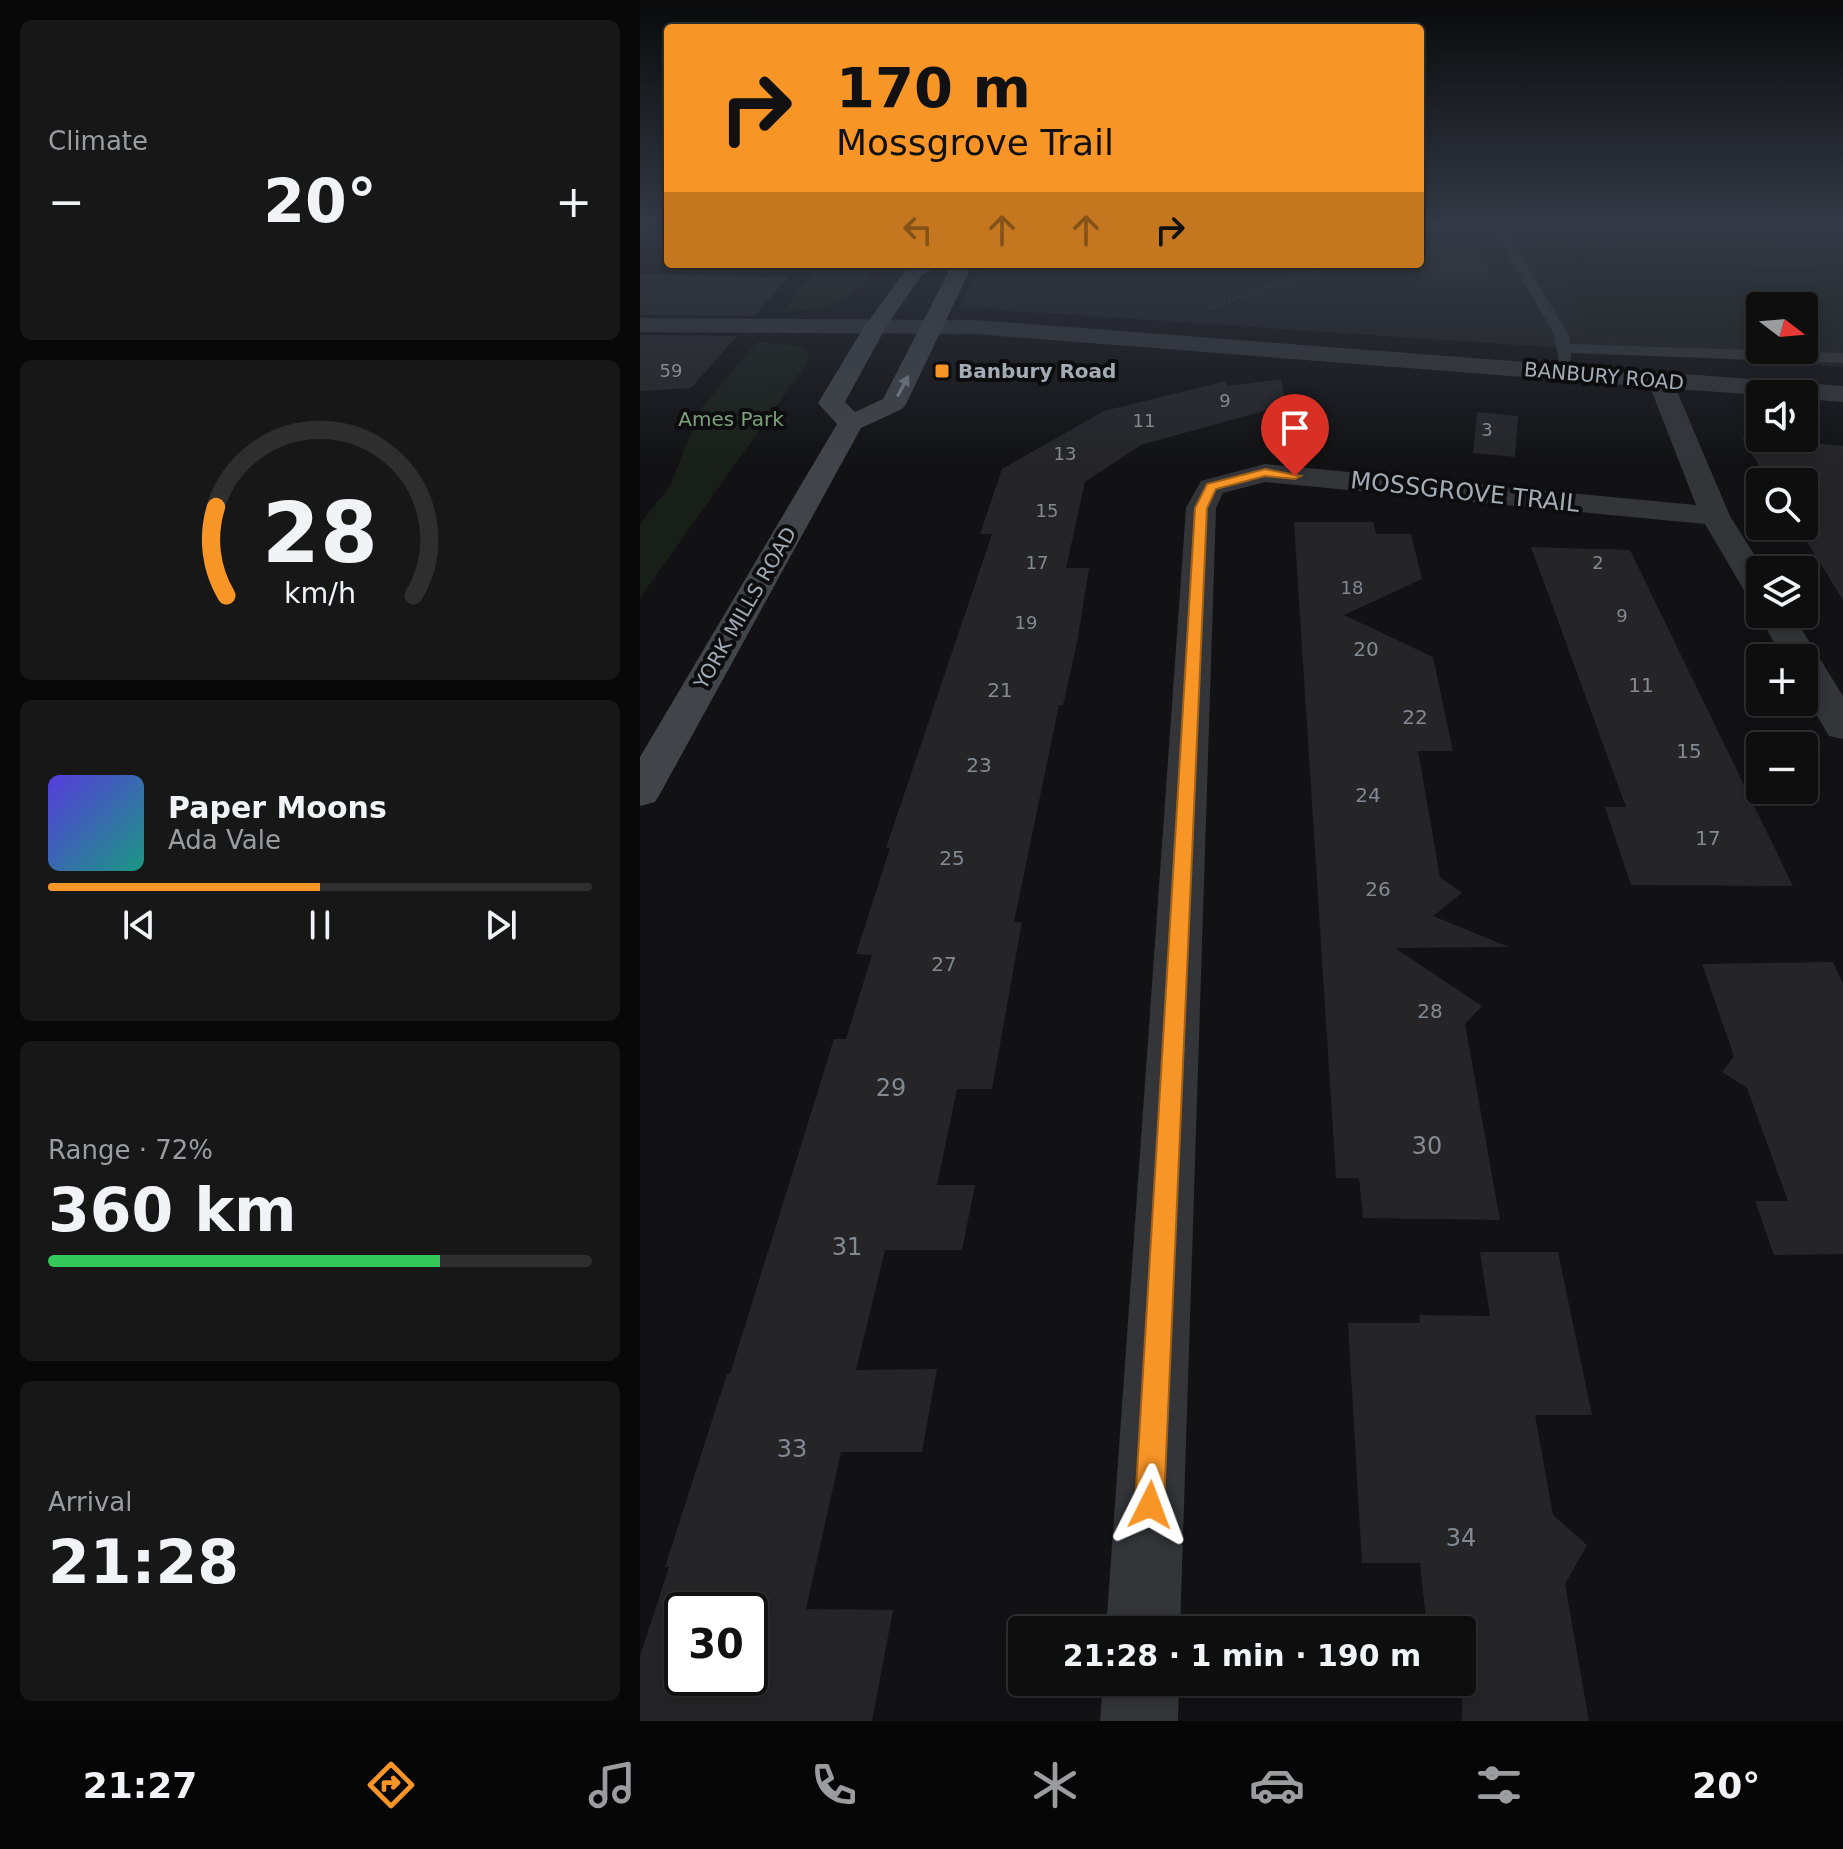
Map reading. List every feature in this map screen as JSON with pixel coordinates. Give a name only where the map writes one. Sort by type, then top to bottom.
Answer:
[{"type":"main road","points":[[891,304],[831,403],[851,423],[893,404],[945,304]]},
{"type":"main road","name":"YORK MILLS ROAD","points":[[640,792],[851,423]]},
{"type":"street","name":"BANBURY ROAD","points":[[640,325],[935,326],[1110,336],[1843,394]]},
{"type":"street","points":[[1660,380],[1715,516],[1746,567]]},
{"type":"street","name":"MOSSGROVE TRAIL","points":[[1144,1616],[1201,508],[1211,487],[1265,473],[1715,516]]},
{"type":"street","points":[[1818,675],[1843,727]]},
{"type":"street","points":[[1139,1721],[1140,1696]]},
{"type":"lane","points":[[1543,304],[1561,334],[1566,373]]},
{"type":"lane","points":[[1563,348],[1843,358]]},
{"type":"path","points":[[1197,313],[1222,304]]},
{"type":"shaded area","points":[[960,304],[1746,304],[1746,360],[958,307]]},
{"type":"shaded area","points":[[1818,304],[1843,304],[1843,367],[1799,364],[1818,364]]},
{"type":"green space","points":[[789,304],[832,304],[815,309],[783,311]]},
{"type":"green space","points":[[1577,304],[1746,304],[1746,342],[1586,335]]},
{"type":"green space","points":[[1818,304],[1843,304],[1843,347],[1818,346]]},
{"type":"green space","name":"Ames Park","points":[[757,342],[799,346],[808,354],[807,363],[640,598],[640,524],[670,486],[700,410]]},
{"type":"building","points":[[640,304],[764,304],[754,316],[640,315]]},
{"type":"building","points":[[640,335],[737,336],[691,388],[640,391]]},
{"type":"building","points":[[1281,379],[1286,405],[1141,445],[1085,482],[1066,568],[1089,568],[1077,643],[1063,705],[1059,705],[1014,922],[1022,922],[992,1089],[957,1089],[937,1185],[975,1185],[962,1250],[885,1250],[856,1370],[937,1369],[922,1452],[841,1452],[806,1609],[893,1610],[872,1721],[640,1721],[640,1656],[669,1567],[665,1567],[727,1374],[730,1374],[834,1039],[846,1039],[872,955],[856,954],[890,848],[886,848],[992,534],[980,534],[1002,469],[1104,411],[1226,381],[1227,386]]},
{"type":"building","points":[[1477,412],[1518,416],[1515,457],[1473,453]]},
{"type":"building","points":[[1818,443],[1843,446],[1843,600],[1806,540],[1818,540],[1818,468],[1760,468],[1751,452],[1818,452]]},
{"type":"building","points":[[1294,522],[1373,522],[1376,534],[1411,534],[1422,579],[1344,615],[1433,657],[1453,751],[1418,751],[1440,877],[1462,893],[1433,916],[1509,947],[1395,948],[1482,1006],[1465,1024],[1500,1220],[1363,1218],[1359,1178],[1336,1178]]},
{"type":"building","points":[[1531,547],[1630,550],[1746,789],[1746,804],[1753,804],[1793,886],[1631,885],[1605,807],[1626,807]]},
{"type":"building","points":[[1833,962],[1843,984],[1843,1254],[1774,1255],[1755,1201],[1788,1201],[1747,1088],[1722,1072],[1734,1056],[1702,964]]},
{"type":"building","points":[[1480,1252],[1558,1252],[1592,1415],[1535,1415],[1553,1515],[1587,1545],[1565,1584],[1589,1721],[1462,1721],[1462,1696],[1476,1696],[1476,1616],[1426,1616],[1420,1563],[1362,1563],[1348,1323],[1420,1323],[1419,1315],[1490,1316]]},
{"type":"place","name":"Banbury Road","points":[[942,371]]},
{"type":"route","points":[[1150,1505],[1201,508],[1211,487],[1265,473],[1295,476]]}]
